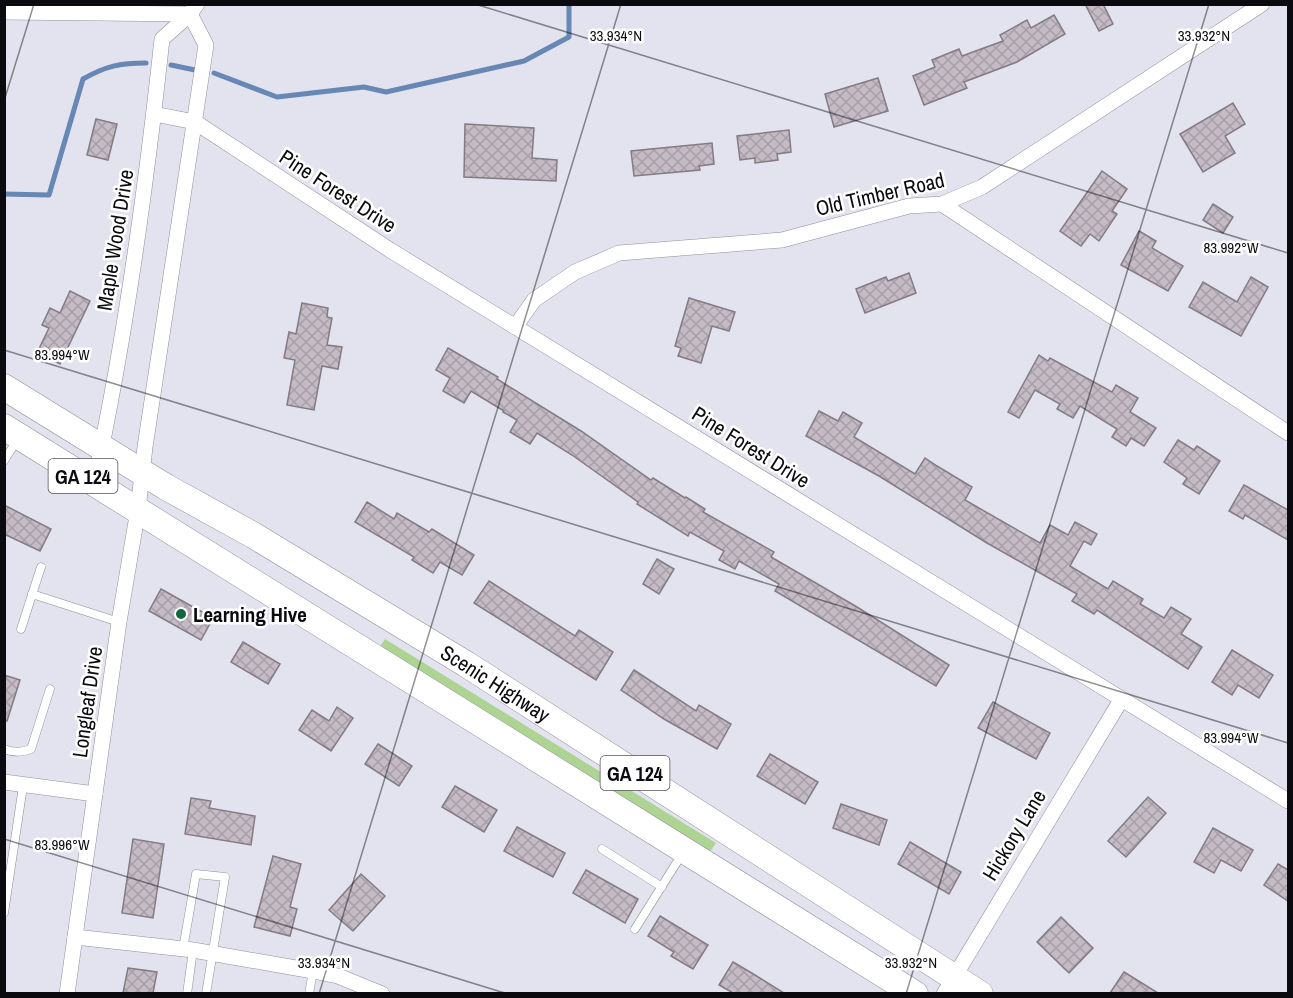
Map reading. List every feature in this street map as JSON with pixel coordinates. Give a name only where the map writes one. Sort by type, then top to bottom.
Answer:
[{"type":"highway","name":"Scenic Highway","points":[[4,387],[143,473],[253,535],[466,664],[949,985],[980,993]]},
{"type":"highway","name":"Scenic Highway","points":[[12,431],[915,993]]},
{"type":"street","name":"Old Timber Road","points":[[515,327],[534,300],[575,272],[619,253],[782,240],[909,206],[942,204],[982,187],[1262,4]]},
{"type":"street","points":[[4,12],[193,9],[206,45],[143,473]]},
{"type":"street","name":"Maple Wood Drive","points":[[94,483],[126,311],[154,114],[162,39],[193,9]]},
{"type":"street","points":[[154,114],[195,122]]},
{"type":"street","name":"Pine Forest Drive","points":[[195,122],[390,250],[1288,801]]},
{"type":"street","points":[[942,204],[1288,433]]},
{"type":"street","name":"Longleaf Drive","points":[[67,993],[119,622],[143,473]]},
{"type":"street","name":"Hickory Lane","points":[[949,985],[1121,700]]},
{"type":"street","points":[[4,782],[95,794]]},
{"type":"street","points":[[75,937],[188,950],[313,971],[338,976],[382,993]]},
{"type":"lane","points":[[4,460],[12,431]]},
{"type":"lane","points":[[21,629],[41,567]]},
{"type":"lane","points":[[32,594],[119,622]]},
{"type":"lane","points":[[4,749],[11,752],[23,752],[31,749],[50,689]]},
{"type":"lane","points":[[4,913],[23,786]]},
{"type":"lane","points":[[602,849],[662,887]]},
{"type":"lane","points":[[635,929],[684,850]]},
{"type":"lane","points":[[187,993],[188,950],[196,874],[225,877],[206,993]]},
{"type":"lane","points":[[309,993],[313,971]]},
{"type":"green space","points":[[385,639],[716,843],[709,853],[379,648]]},
{"type":"building","points":[[1085,4],[1103,4],[1113,24],[1099,31]]},
{"type":"building","points":[[1054,15],[1065,34],[1017,62],[964,82],[967,88],[924,105],[913,76],[935,67],[932,60],[959,49],[962,56],[1003,41],[1000,35],[1027,20],[1031,28]]},
{"type":"building","points":[[878,78],[888,111],[834,127],[825,94]]},
{"type":"building","points":[[1233,103],[1245,124],[1225,136],[1235,153],[1203,172],[1180,134]]},
{"type":"building","points":[[96,119],[117,124],[108,160],[87,155]]},
{"type":"building","points":[[465,124],[534,128],[532,158],[557,160],[556,181],[464,177]]},
{"type":"building","points":[[789,130],[791,152],[777,154],[778,160],[755,163],[755,158],[740,160],[737,136]]},
{"type":"building","points":[[712,143],[714,164],[699,166],[700,170],[634,176],[631,151]]},
{"type":"building","points":[[1102,171],[1127,189],[1112,211],[1117,214],[1099,241],[1090,234],[1081,246],[1060,231]]},
{"type":"building","points":[[1213,204],[1233,217],[1223,233],[1203,220]]},
{"type":"building","points":[[1139,231],[1156,241],[1152,248],[1183,266],[1168,291],[1121,265]]},
{"type":"building","points":[[909,273],[916,293],[865,313],[856,289],[886,277],[888,281]]},
{"type":"building","points":[[1251,277],[1268,287],[1241,336],[1189,307],[1203,282],[1237,302]]},
{"type":"building","points":[[70,291],[90,301],[60,364],[37,353],[49,328],[42,325],[50,308],[60,313]]},
{"type":"building","points":[[689,298],[735,312],[729,331],[712,326],[701,363],[678,356],[681,348],[675,346]]},
{"type":"building","points":[[302,303],[328,308],[327,317],[332,318],[327,345],[342,347],[338,369],[322,366],[314,410],[287,405],[295,360],[284,358],[289,332],[296,334]]},
{"type":"building","points":[[448,348],[498,377],[497,379],[581,431],[651,480],[653,478],[686,497],[705,509],[703,512],[774,552],[771,557],[857,607],[949,665],[936,686],[775,591],[779,584],[739,561],[735,569],[719,560],[724,551],[690,532],[688,536],[637,504],[638,502],[572,455],[537,433],[530,444],[510,432],[517,420],[471,391],[464,403],[443,391],[450,378],[436,370]]},
{"type":"building","points":[[1039,355],[1048,361],[1050,358],[1112,392],[1116,385],[1138,398],[1130,412],[1156,428],[1144,446],[1131,438],[1126,446],[1112,437],[1117,429],[1080,406],[1073,418],[1057,409],[1060,404],[1035,390],[1019,418],[1008,412]]},
{"type":"building","points":[[819,411],[838,421],[843,412],[862,423],[854,437],[915,474],[925,458],[972,487],[965,500],[1040,543],[1050,525],[1068,535],[1075,522],[1097,534],[1091,545],[1084,541],[1070,566],[1108,589],[1113,581],[1143,599],[1140,604],[1164,618],[1171,607],[1191,619],[1181,634],[1202,647],[1188,669],[1097,610],[1094,614],[1072,601],[1077,594],[987,543],[879,476],[806,436]]},
{"type":"building","points":[[1178,440],[1194,450],[1197,446],[1220,461],[1199,494],[1183,484],[1187,478],[1164,462]]},
{"type":"building","points":[[1244,485],[1288,510],[1288,540],[1245,515],[1243,519],[1229,511]]},
{"type":"building","points":[[367,502],[394,519],[397,513],[429,532],[432,529],[474,555],[462,575],[440,562],[433,573],[412,560],[414,557],[355,522]]},
{"type":"building","points":[[4,505],[51,529],[40,551],[4,534]]},
{"type":"building","points":[[657,559],[674,569],[659,594],[643,584]]},
{"type":"building","points":[[489,581],[575,636],[579,630],[613,652],[596,680],[474,603]]},
{"type":"building","name":"Learning Hive","points":[[161,589],[213,618],[201,640],[149,611]]},
{"type":"building","points":[[243,642],[280,664],[268,684],[231,662]]},
{"type":"building","points":[[1232,650],[1273,675],[1259,698],[1238,685],[1232,695],[1212,682]]},
{"type":"building","points":[[634,670],[696,711],[699,705],[731,724],[717,749],[664,719],[621,690]]},
{"type":"building","points":[[4,675],[20,680],[7,721],[4,720]]},
{"type":"building","points":[[993,702],[1050,733],[1036,759],[978,728]]},
{"type":"building","points":[[337,707],[353,718],[331,751],[299,730],[312,710],[329,721]]},
{"type":"building","points":[[378,744],[412,766],[399,786],[365,764]]},
{"type":"building","points":[[770,754],[818,782],[805,804],[757,776]]},
{"type":"building","points":[[455,786],[497,810],[484,832],[442,807]]},
{"type":"building","points":[[1148,797],[1166,813],[1126,857],[1108,841]]},
{"type":"building","points":[[191,798],[211,801],[209,808],[255,816],[251,845],[185,834]]},
{"type":"building","points":[[841,804],[887,820],[879,845],[833,828]]},
{"type":"building","points":[[517,827],[565,853],[553,877],[504,851]]},
{"type":"building","points":[[1213,828],[1253,850],[1241,871],[1221,860],[1214,873],[1194,862]]},
{"type":"building","points":[[133,839],[164,844],[153,918],[122,913]]},
{"type":"building","points":[[910,842],[961,872],[949,894],[898,864]]},
{"type":"building","points":[[273,856],[301,864],[290,907],[297,909],[290,936],[254,927]]},
{"type":"building","points":[[1278,864],[1288,870],[1288,901],[1264,885]]},
{"type":"building","points":[[586,870],[638,899],[625,923],[573,893]]},
{"type":"building","points":[[361,874],[385,896],[353,931],[329,910]]},
{"type":"building","points":[[660,916],[708,945],[693,969],[671,956],[674,952],[648,936]]},
{"type":"building","points":[[1061,917],[1093,948],[1069,973],[1037,942]]},
{"type":"building","points":[[733,962],[784,993],[733,993],[719,985]]},
{"type":"building","points":[[128,968],[157,972],[153,993],[123,993]]},
{"type":"building","points":[[1124,972],[1158,993],[1110,993]]},
{"type":"waterway","points":[[214,73],[277,97],[364,87],[386,92],[524,61],[569,37],[569,4]]},
{"type":"waterway","points":[[4,194],[49,195],[83,79],[113,66],[146,63]]},
{"type":"waterway","points":[[171,65],[195,70]]},
{"type":"place","name":"Learning Hive","points":[[181,614]]}]
